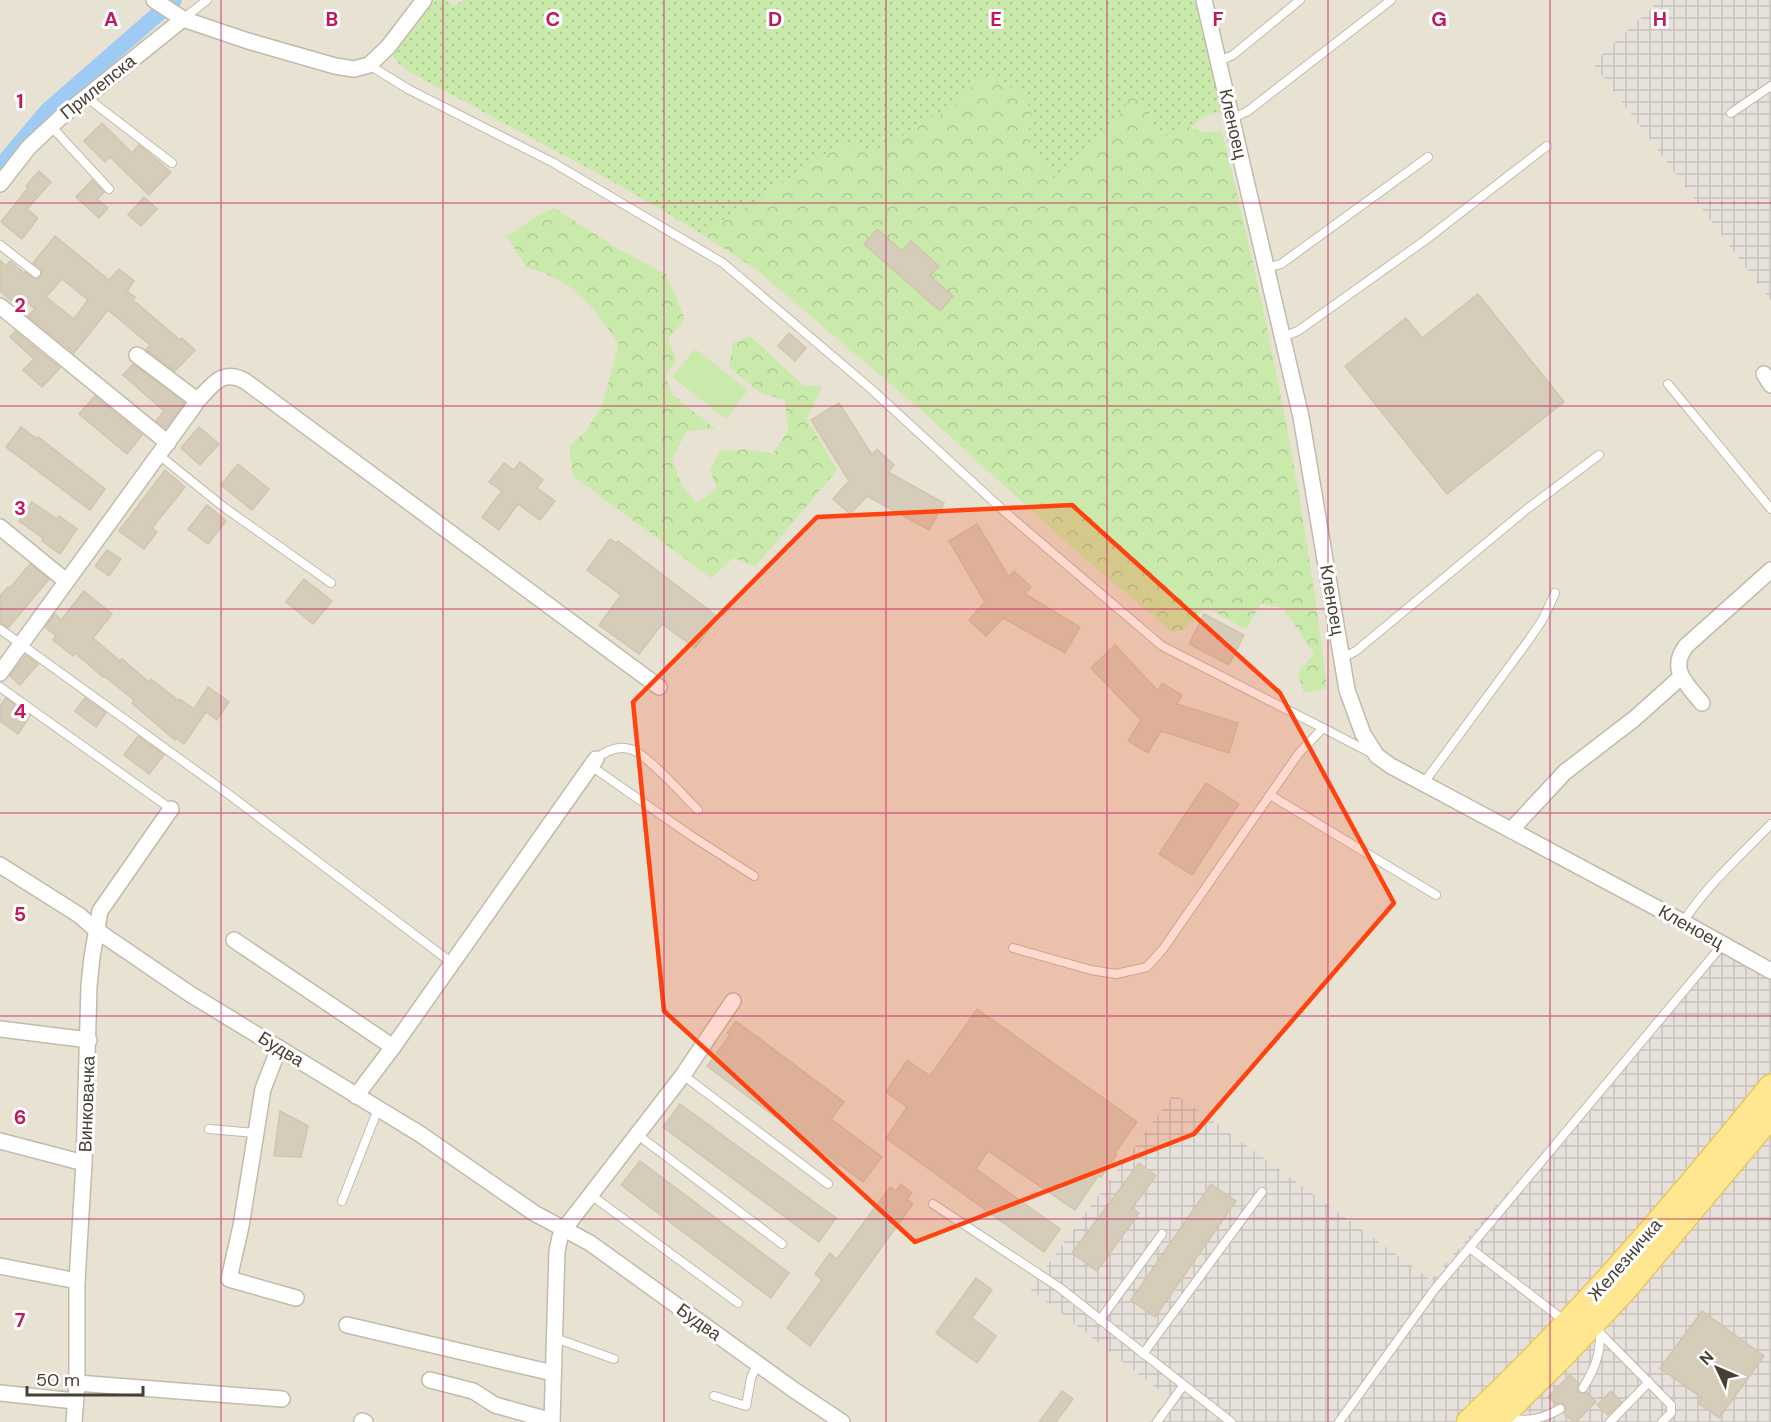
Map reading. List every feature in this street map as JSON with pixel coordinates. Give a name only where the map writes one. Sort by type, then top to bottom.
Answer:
[{"type":"main road","name":"Железничка","points":[[1469,1422],[1529,1365],[1587,1327],[1664,1215],[1771,1087]]},
{"type":"main road","name":"Железничка","points":[[1497,1420],[1587,1327],[1699,1202],[1771,1115]]},
{"type":"street","points":[[154,0],[183,19],[335,66],[354,69],[369,65],[387,47],[424,0]]},
{"type":"street","name":"Кленоец","points":[[1204,0],[1301,417],[1347,690],[1363,734],[1377,756],[1391,766],[1771,971]]},
{"type":"street","name":"Прилепска","points":[[0,184],[29,147],[51,126],[183,19]]},
{"type":"street","points":[[0,306],[163,449]]},
{"type":"street","points":[[137,355],[194,398],[196,402]]},
{"type":"street","points":[[0,673],[196,402],[220,377],[235,376],[245,381],[659,687]]},
{"type":"street","points":[[0,527],[66,581]]},
{"type":"street","points":[[1702,703],[1681,677],[1678,661],[1686,646],[1771,570]]},
{"type":"street","points":[[1511,830],[1565,772],[1634,719],[1681,677]]},
{"type":"street","points":[[356,1096],[593,763]]},
{"type":"street","name":"Винковачка","points":[[74,1422],[77,1383],[77,1281],[89,1040],[89,986],[96,930],[100,911],[171,809]]},
{"type":"street","name":"Будва","points":[[0,865],[79,915],[96,930],[190,994],[420,1134],[534,1213],[590,1243],[835,1420]]},
{"type":"street","points":[[234,940],[393,1047]]},
{"type":"street","points":[[430,1380],[473,1391],[495,1405],[552,1421],[557,1251],[560,1237],[683,1075],[733,1001]]},
{"type":"street","points":[[0,1029],[89,1040]]},
{"type":"street","points":[[279,1048],[263,1089],[241,1226],[229,1279],[296,1298]]},
{"type":"street","points":[[0,1141],[84,1163]]},
{"type":"street","points":[[0,1266],[77,1281]]},
{"type":"street","points":[[347,1325],[553,1373]]},
{"type":"street","points":[[77,1383],[282,1399]]},
{"type":"street","points":[[0,1393],[75,1401]]},
{"type":"lane","name":"Прилепска","points":[[183,19],[207,0]]},
{"type":"lane","points":[[1218,62],[1233,55],[1300,0]]},
{"type":"lane","points":[[1231,119],[1248,111],[1391,0]]},
{"type":"lane","points":[[369,65],[408,89],[552,162],[723,263],[870,388],[1005,512],[1162,646],[1377,756]]},
{"type":"lane","points":[[1731,113],[1771,86]]},
{"type":"lane","points":[[86,97],[172,163]]},
{"type":"lane","points":[[51,126],[109,189]]},
{"type":"lane","points":[[1282,337],[1298,331],[1424,241],[1547,146]]},
{"type":"lane","points":[[1266,268],[1281,264],[1428,157]]},
{"type":"lane","points":[[0,245],[36,273]]},
{"type":"lane","points":[[1668,384],[1771,509]]},
{"type":"lane","points":[[163,449],[225,508],[332,583]]},
{"type":"lane","points":[[1342,658],[1356,651],[1527,509],[1599,455]]},
{"type":"lane","points":[[1423,784],[1533,634],[1555,593]]},
{"type":"lane","points":[[0,629],[231,796],[452,963]]},
{"type":"lane","points":[[0,687],[171,809]]},
{"type":"lane","points":[[1013,948],[1108,973],[1116,974],[1147,967],[1163,949],[1299,753],[1323,728]]},
{"type":"lane","points":[[698,810],[649,762],[634,751],[619,748],[606,751],[593,763],[690,835],[754,876]]},
{"type":"lane","points":[[1270,795],[1436,895]]},
{"type":"lane","points":[[1683,922],[1694,905],[1771,824]]},
{"type":"lane","points":[[1339,1422],[1434,1290],[1723,944]]},
{"type":"lane","points":[[683,1075],[828,1184]]},
{"type":"lane","points":[[342,1201],[378,1109]]},
{"type":"lane","points":[[209,1130],[255,1133]]},
{"type":"lane","points":[[638,1135],[782,1244]]},
{"type":"lane","points":[[1143,1354],[1262,1191]]},
{"type":"lane","points":[[591,1195],[738,1303]]},
{"type":"lane","points":[[933,1204],[1060,1288],[1231,1422]]},
{"type":"lane","points":[[1100,1320],[1162,1234]]},
{"type":"lane","points":[[1470,1248],[1587,1327],[1649,1382],[1671,1405],[1671,1413],[1662,1422]]},
{"type":"lane","points":[[1583,1388],[1595,1368],[1600,1344],[1587,1327]]},
{"type":"lane","points":[[555,1338],[614,1359]]},
{"type":"lane","points":[[714,1396],[746,1406],[751,1378],[757,1364]]},
{"type":"lane","points":[[1611,1422],[1649,1382]]},
{"type":"lane","points":[[1157,1422],[1183,1386]]},
{"type":"lane","points":[[1497,1420],[1529,1421],[1549,1416],[1560,1409]]},
{"type":"highlighted area","points":[[1072,505],[1280,693],[1394,903],[1194,1134],[915,1242],[664,1011],[633,702],[817,517]]},
{"type":"shaded area","points":[[0,0],[1771,0],[1771,1422],[0,1422]]},
{"type":"shaded area","points":[[1660,0],[1771,0],[1771,301],[1593,63]]},
{"type":"shaded area","points":[[1723,944],[1771,971],[1771,1422],[1149,1422],[1168,1397],[1030,1289],[1174,1093],[1431,1280]]},
{"type":"green space","points":[[436,0],[446,0],[454,6],[464,0],[1197,0],[1221,112],[1203,117],[1191,127],[1170,131],[1163,141],[1155,131],[1148,108],[1116,121],[1109,133],[1084,149],[1058,183],[1034,155],[1027,138],[1032,116],[966,92],[954,109],[924,120],[880,153],[842,143],[758,200],[700,233],[619,185],[413,74],[397,62],[393,55]]},
{"type":"green space","points":[[985,74],[1025,94],[1032,116],[1027,138],[1034,155],[1058,183],[1084,149],[1109,133],[1132,93],[1148,108],[1155,131],[1163,141],[1170,131],[1191,127],[1203,132],[1222,131],[1283,408],[1308,548],[1327,688],[1304,693],[1298,673],[1314,654],[1283,608],[1261,604],[1246,629],[1213,611],[1203,610],[1184,630],[1172,632],[1076,551],[921,410],[754,268],[700,233],[758,200],[843,143],[880,153],[924,120],[954,109],[966,92]]},
{"type":"green space","points":[[554,208],[620,250],[666,274],[685,319],[668,339],[676,360],[666,377],[672,394],[715,429],[687,431],[672,458],[681,484],[697,503],[717,489],[710,470],[720,451],[746,449],[773,454],[788,431],[785,400],[761,393],[729,367],[733,343],[750,336],[803,385],[822,387],[807,419],[837,470],[756,566],[733,558],[711,578],[573,476],[569,446],[587,430],[602,405],[619,344],[581,296],[558,279],[527,268],[507,237],[535,217]]},
{"type":"green space","points":[[695,349],[748,390],[726,419],[672,377]]},
{"type":"building","points":[[102,123],[132,153],[139,145],[171,172],[149,195],[110,157],[105,162],[84,141]]},
{"type":"building","points":[[39,171],[51,182],[27,209],[38,218],[22,239],[1,222]]},
{"type":"building","points":[[92,180],[104,192],[97,199],[108,208],[99,218],[76,197]]},
{"type":"building","points":[[144,197],[157,209],[141,226],[128,215]]},
{"type":"building","points":[[877,229],[902,251],[911,241],[939,266],[930,276],[953,296],[940,311],[864,244]]},
{"type":"building","points":[[55,236],[109,280],[119,269],[134,281],[127,291],[135,297],[133,300],[195,350],[175,371],[146,350],[150,345],[108,310],[74,353],[28,316],[35,309],[17,294],[11,301],[0,291],[0,260],[6,266],[10,261],[24,273],[35,279],[39,278],[42,271],[33,263]],"holes":[[[62,279],[88,300],[74,319],[46,297]]]},
{"type":"building","points":[[1478,294],[1564,402],[1447,494],[1345,366],[1406,318],[1422,338]]},
{"type":"building","points":[[15,331],[60,368],[42,387],[23,370],[34,359],[10,337]]},
{"type":"building","points":[[789,333],[806,348],[795,361],[778,346]]},
{"type":"building","points":[[133,364],[184,403],[166,428],[156,421],[164,411],[123,375]]},
{"type":"building","points":[[95,396],[142,435],[127,454],[79,414]]},
{"type":"building","points":[[839,403],[872,455],[877,449],[894,465],[888,472],[944,503],[929,530],[867,496],[850,514],[833,499],[849,481],[811,420]]},
{"type":"building","points":[[21,427],[37,439],[38,437],[105,489],[90,510],[6,447]]},
{"type":"building","points":[[199,427],[219,444],[200,465],[181,448]]},
{"type":"building","points":[[520,462],[543,480],[537,488],[555,501],[540,520],[518,504],[499,530],[482,517],[502,491],[489,482],[504,463],[514,470]]},
{"type":"building","points":[[238,464],[269,489],[252,510],[221,485]]},
{"type":"building","points":[[165,470],[185,487],[152,528],[157,532],[144,549],[119,531]]},
{"type":"building","points":[[32,502],[57,519],[59,516],[77,529],[60,554],[42,541],[43,538],[19,521]]},
{"type":"building","points":[[207,505],[226,521],[208,544],[188,529]]},
{"type":"building","points":[[977,524],[1009,577],[1014,571],[1031,587],[1025,594],[1080,627],[1065,653],[1003,618],[986,636],[969,620],[985,602],[949,541]]},
{"type":"building","points":[[610,539],[616,543],[618,541],[718,617],[695,648],[662,624],[639,654],[599,625],[621,595],[587,570]]},
{"type":"building","points":[[107,550],[121,559],[109,576],[95,566]]},
{"type":"building","points":[[30,564],[49,579],[8,628],[0,623],[0,596],[8,587],[10,588]]},
{"type":"building","points":[[304,579],[332,601],[313,624],[286,602]]},
{"type":"building","points":[[84,591],[112,614],[93,638],[149,682],[151,679],[179,701],[180,699],[194,709],[208,687],[229,702],[217,720],[206,712],[184,744],[176,738],[175,740],[132,703],[134,700],[75,653],[73,656],[53,640],[56,636],[45,627],[55,614],[61,620]]},
{"type":"building","points":[[1204,614],[1244,635],[1229,665],[1189,644]]},
{"type":"building","points":[[1115,645],[1158,691],[1162,683],[1182,695],[1177,704],[1238,723],[1229,753],[1161,731],[1148,753],[1128,741],[1141,720],[1091,668]]},
{"type":"building","points":[[26,655],[38,664],[20,685],[10,676]]},
{"type":"building","points":[[6,698],[30,716],[18,734],[0,721],[0,706]]},
{"type":"building","points":[[85,698],[106,713],[96,727],[75,711]]},
{"type":"building","points":[[138,736],[164,755],[149,774],[124,755]]},
{"type":"building","points":[[1206,783],[1239,804],[1192,875],[1159,854]]},
{"type":"building","points":[[977,1009],[1137,1122],[1101,1177],[1098,1176],[1075,1210],[988,1151],[976,1169],[1060,1229],[1044,1252],[886,1138],[907,1107],[886,1092],[907,1060],[930,1076]]},
{"type":"building","points":[[736,1021],[844,1102],[831,1119],[882,1157],[863,1182],[707,1066],[730,1035],[727,1033]]},
{"type":"building","points":[[680,1104],[836,1218],[819,1242],[663,1127]]},
{"type":"building","points":[[280,1111],[308,1126],[301,1157],[274,1156]]},
{"type":"building","points":[[640,1161],[789,1273],[771,1298],[621,1185]]},
{"type":"building","points":[[1139,1163],[1156,1176],[1132,1208],[1139,1213],[1097,1271],[1072,1253]]},
{"type":"building","points":[[901,1184],[912,1193],[907,1199],[913,1204],[810,1346],[787,1328],[822,1280],[815,1274],[830,1253],[837,1259],[890,1187],[896,1191]]},
{"type":"building","points":[[1211,1184],[1236,1201],[1155,1317],[1131,1300]]},
{"type":"building","points":[[976,1278],[992,1290],[972,1318],[996,1336],[977,1363],[936,1333]]},
{"type":"building","points":[[1702,1311],[1764,1356],[1719,1418],[1698,1403],[1702,1398],[1660,1368]]},
{"type":"building","points":[[1570,1375],[1579,1384],[1577,1389],[1579,1393],[1587,1392],[1596,1402],[1576,1422],[1564,1413],[1566,1409],[1564,1404],[1556,1404],[1548,1397]]},
{"type":"building","points":[[1062,1391],[1073,1399],[1056,1422],[1039,1422]]},
{"type":"building","points":[[1611,1391],[1622,1402],[1608,1415],[1597,1405]]},
{"type":"waterway","points":[[0,167],[48,110],[174,0]]}]
